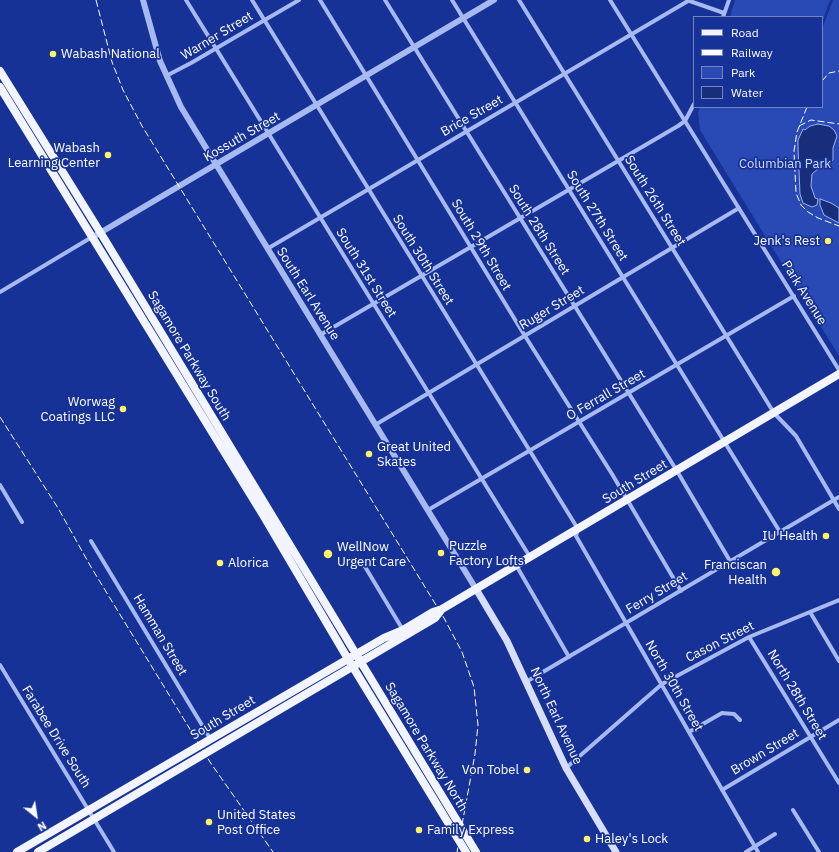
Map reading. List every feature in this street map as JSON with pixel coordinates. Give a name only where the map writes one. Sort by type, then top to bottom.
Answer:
[{"type":"main road","name":"Sagamore Parkway South","points":[[0,70],[101,232],[359,657]]},
{"type":"main road","name":"Sagamore Parkway South","points":[[0,87],[264,515],[350,662]]},
{"type":"main road","name":"South Street","points":[[359,657],[384,638],[403,630],[433,612],[442,609],[578,530],[839,374]]},
{"type":"main road","name":"North Earl Avenue","points":[[476,589],[507,641],[566,768],[616,852]]},
{"type":"main road","name":"South Street","points":[[18,852],[211,740],[350,662],[437,617],[442,609]]},
{"type":"main road","name":"Sagamore Parkway North","points":[[359,657],[476,852]]},
{"type":"main road","name":"South Street","points":[[38,852],[95,820],[350,662]]},
{"type":"main road","name":"Sagamore Parkway North","points":[[350,662],[466,852]]},
{"type":"main road","points":[[168,765],[173,772]]},
{"type":"street","name":"South Earl Avenue","points":[[143,0],[155,47],[180,107],[476,589]]},
{"type":"street","name":"South 31st Street","points":[[186,0],[530,557]]},
{"type":"street","name":"South 30th Street","points":[[252,0],[578,530]]},
{"type":"street","name":"Warner Street","points":[[166,76],[216,49],[298,0]]},
{"type":"street","name":"South 29th Street","points":[[320,0],[525,336],[628,500],[681,591]]},
{"type":"street","name":"South 28th Street","points":[[385,0],[677,471]]},
{"type":"street","name":"South 27th Street","points":[[452,0],[678,364],[780,532]]},
{"type":"street","name":"Kossuth Street","points":[[0,292],[494,0]]},
{"type":"street","name":"South 26th Street","points":[[519,0],[774,413],[796,436],[839,509]]},
{"type":"street","name":"Park Avenue","points":[[610,0],[839,370]]},
{"type":"street","points":[[687,1],[723,15],[729,0]]},
{"type":"street","name":"Brice Street","points":[[268,249],[687,1]]},
{"type":"street","points":[[320,335],[569,189],[686,123],[693,106]]},
{"type":"street","name":"Ruger Street","points":[[375,425],[739,208]]},
{"type":"street","name":"O Ferrall Street","points":[[428,510],[794,296]]},
{"type":"street","points":[[677,471],[730,561]]},
{"type":"street","points":[[0,485],[22,522]]},
{"type":"street","name":"Ferry Street","points":[[526,682],[839,497]]},
{"type":"street","name":"North 30th Street","points":[[578,530],[576,536],[758,852]]},
{"type":"street","name":"Hamman Street","points":[[91,541],[211,740]]},
{"type":"street","points":[[364,565],[403,630]]},
{"type":"street","points":[[516,566],[569,656]]},
{"type":"street","name":"Cason Street","points":[[566,768],[662,684],[750,637],[839,600]]},
{"type":"street","points":[[810,612],[839,661]]},
{"type":"street","name":"North 28th Street","points":[[750,637],[839,783]]},
{"type":"street","name":"Farabee Drive South","points":[[0,665],[114,852]]},
{"type":"street","points":[[689,732],[722,713],[734,714],[740,720]]},
{"type":"street","name":"Brown Street","points":[[722,790],[839,720]]},
{"type":"street","points":[[793,810],[819,852]]},
{"type":"street","points":[[746,852],[775,834]]},
{"type":"green space","points":[[735,0],[830,0],[823,20],[823,16],[730,16]]},
{"type":"green space","name":"Columbian Park","points":[[833,0],[839,0],[839,356],[700,130],[698,113],[700,108],[823,108],[823,26]]},
{"type":"water","points":[[818,124],[829,126],[834,130],[837,136],[833,148],[833,160],[828,165],[819,168],[812,174],[811,186],[815,198],[818,199],[817,205],[812,207],[803,203],[800,194],[798,140],[803,129],[805,130],[810,126]]},
{"type":"water","points":[[820,199],[839,208],[839,223],[824,215],[820,205]]},
{"type":"railway","points":[[96,0],[112,62],[123,90],[142,126],[444,618],[462,652],[474,687],[478,725],[475,754],[457,852]]},
{"type":"railway","points":[[823,80],[829,73],[839,71]]},
{"type":"railway","points":[[807,108],[797,132],[794,151],[796,193],[801,205],[808,212],[818,218],[839,226]]},
{"type":"railway","points":[[799,126],[811,120],[839,124]]},
{"type":"railway","points":[[0,417],[58,508],[91,567],[210,762],[273,852]]},
{"type":"place","name":"Wabash National","points":[[53,54]]},
{"type":"place","name":"Wabash Learning Center","points":[[108,155]]},
{"type":"place","name":"Jenk's Rest","points":[[828,241]]},
{"type":"place","name":"Worwag Coatings LLC","points":[[123,409]]},
{"type":"place","name":"Great United Skates","points":[[369,454]]},
{"type":"place","name":"IU Health","points":[[826,536]]},
{"type":"place","name":"Puzzle Factory Lofts","points":[[441,553]]},
{"type":"place","name":"WellNow Urgent Care","points":[[328,554]]},
{"type":"place","name":"Alorica","points":[[220,563]]},
{"type":"place","name":"Franciscan Health","points":[[776,572]]},
{"type":"place","name":"Von Tobel","points":[[527,770]]},
{"type":"place","name":"United States Post Office","points":[[209,822]]},
{"type":"place","name":"Family Express","points":[[419,830]]},
{"type":"place","name":"Haley's Lock","points":[[587,839]]}]
